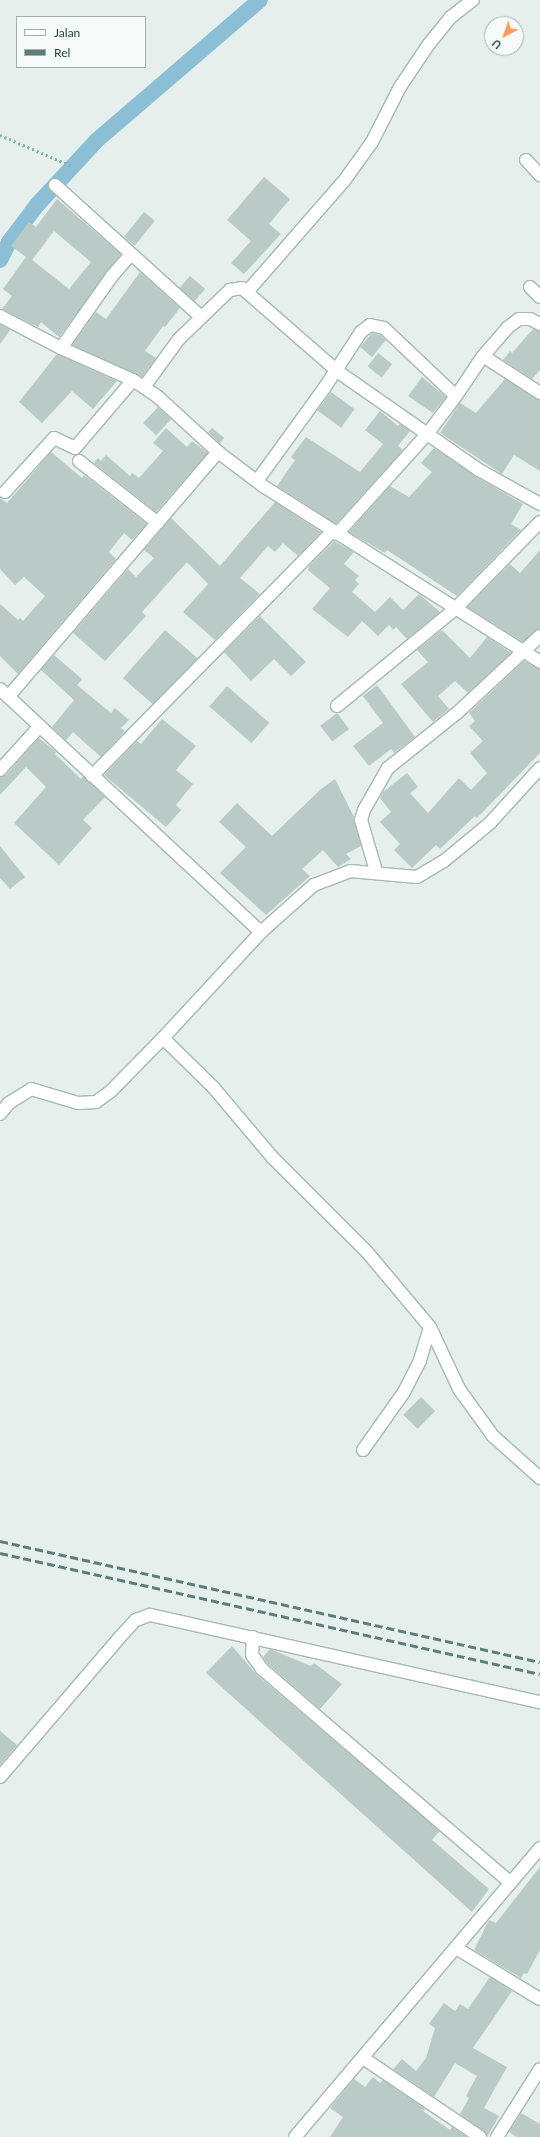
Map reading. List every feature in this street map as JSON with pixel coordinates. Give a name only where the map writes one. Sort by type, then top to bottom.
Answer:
[{"type":"street","points":[[247,292],[344,181],[372,142],[400,87],[429,44],[451,17],[473,0]]},
{"type":"street","points":[[526,160],[540,174]]},
{"type":"street","points":[[55,186],[201,318]]},
{"type":"street","points":[[61,348],[112,276],[131,254]]},
{"type":"street","points":[[530,287],[540,296]]},
{"type":"street","points":[[144,387],[179,339],[230,290],[242,288],[337,370],[479,470],[540,504]]},
{"type":"street","points":[[0,316],[61,348],[133,380],[144,387],[218,452],[257,481],[454,610],[526,652],[540,662]]},
{"type":"street","points":[[92,776],[335,532],[428,433],[456,396],[483,356],[507,328],[519,319],[530,319],[540,324]]},
{"type":"street","points":[[257,481],[337,370],[362,332],[370,325],[376,324],[408,350],[456,396]]},
{"type":"street","points":[[483,356],[540,393]]},
{"type":"street","points":[[5,492],[54,438],[75,448],[133,380]]},
{"type":"street","points":[[218,452],[158,523],[4,693],[261,932]]},
{"type":"street","points":[[79,461],[158,523]]},
{"type":"street","points":[[337,706],[454,610],[540,522]]},
{"type":"street","points":[[376,872],[361,820],[364,810],[388,768],[457,713],[526,652],[540,636]]},
{"type":"street","points":[[0,770],[39,727]]},
{"type":"street","points":[[0,1114],[9,1103],[31,1089],[78,1103],[96,1102],[110,1092],[163,1038],[261,932],[314,886],[350,871],[376,872],[418,877],[444,861],[490,823],[540,768]]},
{"type":"street","points":[[163,1038],[214,1087],[273,1158],[367,1252],[430,1327],[468,1404],[493,1436],[540,1478]]},
{"type":"street","points":[[363,1450],[404,1392],[420,1360],[430,1327]]},
{"type":"street","points":[[0,1776],[136,1620],[150,1615],[540,1702]]},
{"type":"street","points":[[253,1637],[252,1655],[262,1670],[511,1883]]},
{"type":"street","points":[[295,2137],[307,2132],[363,2058],[540,1848]]},
{"type":"street","points":[[456,1948],[540,1999]]},
{"type":"street","points":[[363,2058],[480,2137]]},
{"type":"street","points":[[497,2137],[540,2069]]},
{"type":"path","points":[[0,135],[72,166]]},
{"type":"building","points":[[264,177],[290,199],[269,224],[281,234],[244,274],[231,263],[251,241],[227,220]]},
{"type":"building","points":[[57,199],[121,254],[59,337],[41,322],[38,327],[2,309],[12,296],[3,289],[26,257],[11,246],[29,222],[36,227]],"holes":[[[54,231],[91,262],[69,289],[32,260]]]},
{"type":"building","points":[[144,212],[155,221],[135,246],[124,237]]},
{"type":"building","points":[[140,272],[180,308],[165,327],[163,326],[145,351],[156,358],[142,377],[72,345],[96,312],[106,319]]},
{"type":"building","points":[[190,276],[205,289],[195,301],[180,288]]},
{"type":"building","points":[[0,324],[10,330],[0,344]]},
{"type":"building","points":[[533,329],[540,331],[540,370],[532,379],[503,360],[510,351],[512,353]]},
{"type":"building","points":[[372,333],[380,335],[386,340],[372,357],[360,347]]},
{"type":"building","points":[[378,353],[392,364],[382,377],[368,366]]},
{"type":"building","points":[[57,354],[117,381],[93,409],[72,391],[42,423],[19,402]]},
{"type":"building","points":[[422,377],[446,397],[433,413],[408,396]]},
{"type":"building","points":[[505,379],[540,400],[540,471],[514,455],[502,474],[440,433],[460,403],[476,413]]},
{"type":"building","points":[[331,392],[354,409],[341,428],[317,411]]},
{"type":"building","points":[[158,407],[171,419],[156,435],[143,423]]},
{"type":"building","points":[[380,411],[398,426],[400,424],[410,431],[398,446],[403,450],[336,524],[277,486],[295,460],[291,457],[306,437],[360,472],[383,444],[365,430]]},
{"type":"building","points":[[166,428],[187,447],[192,441],[208,453],[156,512],[94,463],[98,458],[101,461],[106,455],[130,476],[132,473],[139,478],[163,451],[153,443]]},
{"type":"building","points":[[212,428],[224,438],[220,444],[208,432]]},
{"type":"building","points":[[434,448],[475,476],[523,504],[511,524],[521,530],[457,596],[387,550],[385,553],[349,532],[390,486],[409,497],[432,472],[421,463]]},
{"type":"building","points":[[51,452],[82,478],[84,475],[147,524],[132,540],[124,533],[109,552],[116,559],[18,674],[0,656],[0,604],[18,620],[20,618],[23,621],[45,596],[24,577],[15,585],[0,569],[0,498],[7,503]]},
{"type":"building","points":[[275,502],[321,532],[298,556],[283,543],[275,552],[268,546],[240,578],[260,594],[215,640],[183,612],[208,584],[187,562],[142,612],[146,616],[105,661],[73,633],[128,569],[136,577],[154,558],[144,550],[171,518],[220,566]]},
{"type":"building","points":[[334,541],[354,552],[344,564],[359,576],[355,580],[359,584],[352,592],[375,612],[390,597],[403,610],[419,594],[440,612],[407,639],[396,627],[393,630],[389,625],[378,636],[362,621],[348,637],[312,609],[330,588],[308,570],[309,566]]},
{"type":"building","points":[[540,550],[540,629],[523,642],[467,607],[510,564],[520,573]]},
{"type":"building","points":[[260,616],[306,662],[291,676],[274,659],[251,681],[224,652]]},
{"type":"building","points":[[165,630],[197,658],[155,707],[123,678]]},
{"type":"building","points":[[442,630],[470,658],[487,637],[511,653],[468,693],[455,681],[438,696],[449,709],[433,722],[401,684],[428,662],[417,650]]},
{"type":"building","points":[[54,655],[82,679],[77,685],[111,713],[115,708],[129,720],[121,728],[125,731],[101,757],[73,732],[66,740],[52,727],[74,700],[41,670]]},
{"type":"building","points":[[524,661],[540,669],[540,753],[477,818],[475,816],[440,849],[436,845],[412,868],[394,850],[400,844],[380,822],[391,812],[380,798],[383,792],[407,773],[418,787],[410,793],[428,813],[459,778],[471,790],[487,773],[470,753],[483,741],[469,726],[475,721],[469,713]]},
{"type":"building","points":[[377,685],[415,737],[394,753],[391,749],[369,766],[353,746],[383,723],[363,696]]},
{"type":"building","points":[[227,686],[269,723],[252,743],[209,706]]},
{"type":"building","points":[[337,713],[349,729],[332,742],[320,726]]},
{"type":"building","points":[[162,719],[196,746],[176,770],[193,784],[176,805],[181,810],[166,827],[104,775],[137,741],[141,744]]},
{"type":"building","points":[[39,738],[56,752],[55,754],[81,779],[83,776],[105,797],[83,820],[92,828],[59,865],[14,823],[46,787],[26,767],[0,795],[0,777],[6,775]]},
{"type":"building","points":[[335,779],[354,817],[361,846],[346,854],[351,859],[338,867],[323,850],[302,869],[310,876],[266,915],[220,873],[246,847],[219,822],[237,803],[272,836],[321,789]]},
{"type":"building","points":[[0,846],[25,877],[10,889],[0,878]]},
{"type":"building","points":[[421,1397],[435,1411],[417,1429],[403,1415]]},
{"type":"building","points":[[232,1646],[257,1675],[440,1831],[432,1840],[489,1889],[472,1912],[206,1673]]},
{"type":"building","points":[[270,1649],[311,1666],[314,1663],[342,1684],[320,1709],[268,1664],[263,1657]]},
{"type":"building","points":[[0,1731],[17,1745],[0,1765]]},
{"type":"building","points":[[540,1867],[540,1950],[527,1974],[524,1973],[521,1978],[474,1950],[489,1920],[496,1923]]},
{"type":"building","points":[[490,1977],[512,1991],[473,2048],[507,2067],[484,2108],[499,2116],[487,2137],[484,2131],[460,2114],[469,2098],[466,2096],[477,2076],[455,2063],[434,2097],[393,2069],[402,2059],[416,2071],[426,2058],[435,2028],[429,2024],[444,2003],[455,2011],[460,2004],[468,2009]]},
{"type":"building","points":[[373,2077],[380,2083],[383,2080],[425,2109],[423,2111],[450,2130],[452,2127],[467,2137],[330,2137],[343,2117],[330,2108],[354,2079],[365,2087]]},
{"type":"building","points":[[521,2113],[540,2124],[540,2137],[516,2137],[509,2132]]},
{"type":"waterway","points":[[0,260],[9,242],[37,205],[96,141],[260,0]]},
{"type":"railway","points":[[0,1541],[540,1662]]},
{"type":"railway","points":[[0,1553],[540,1674]]}]
